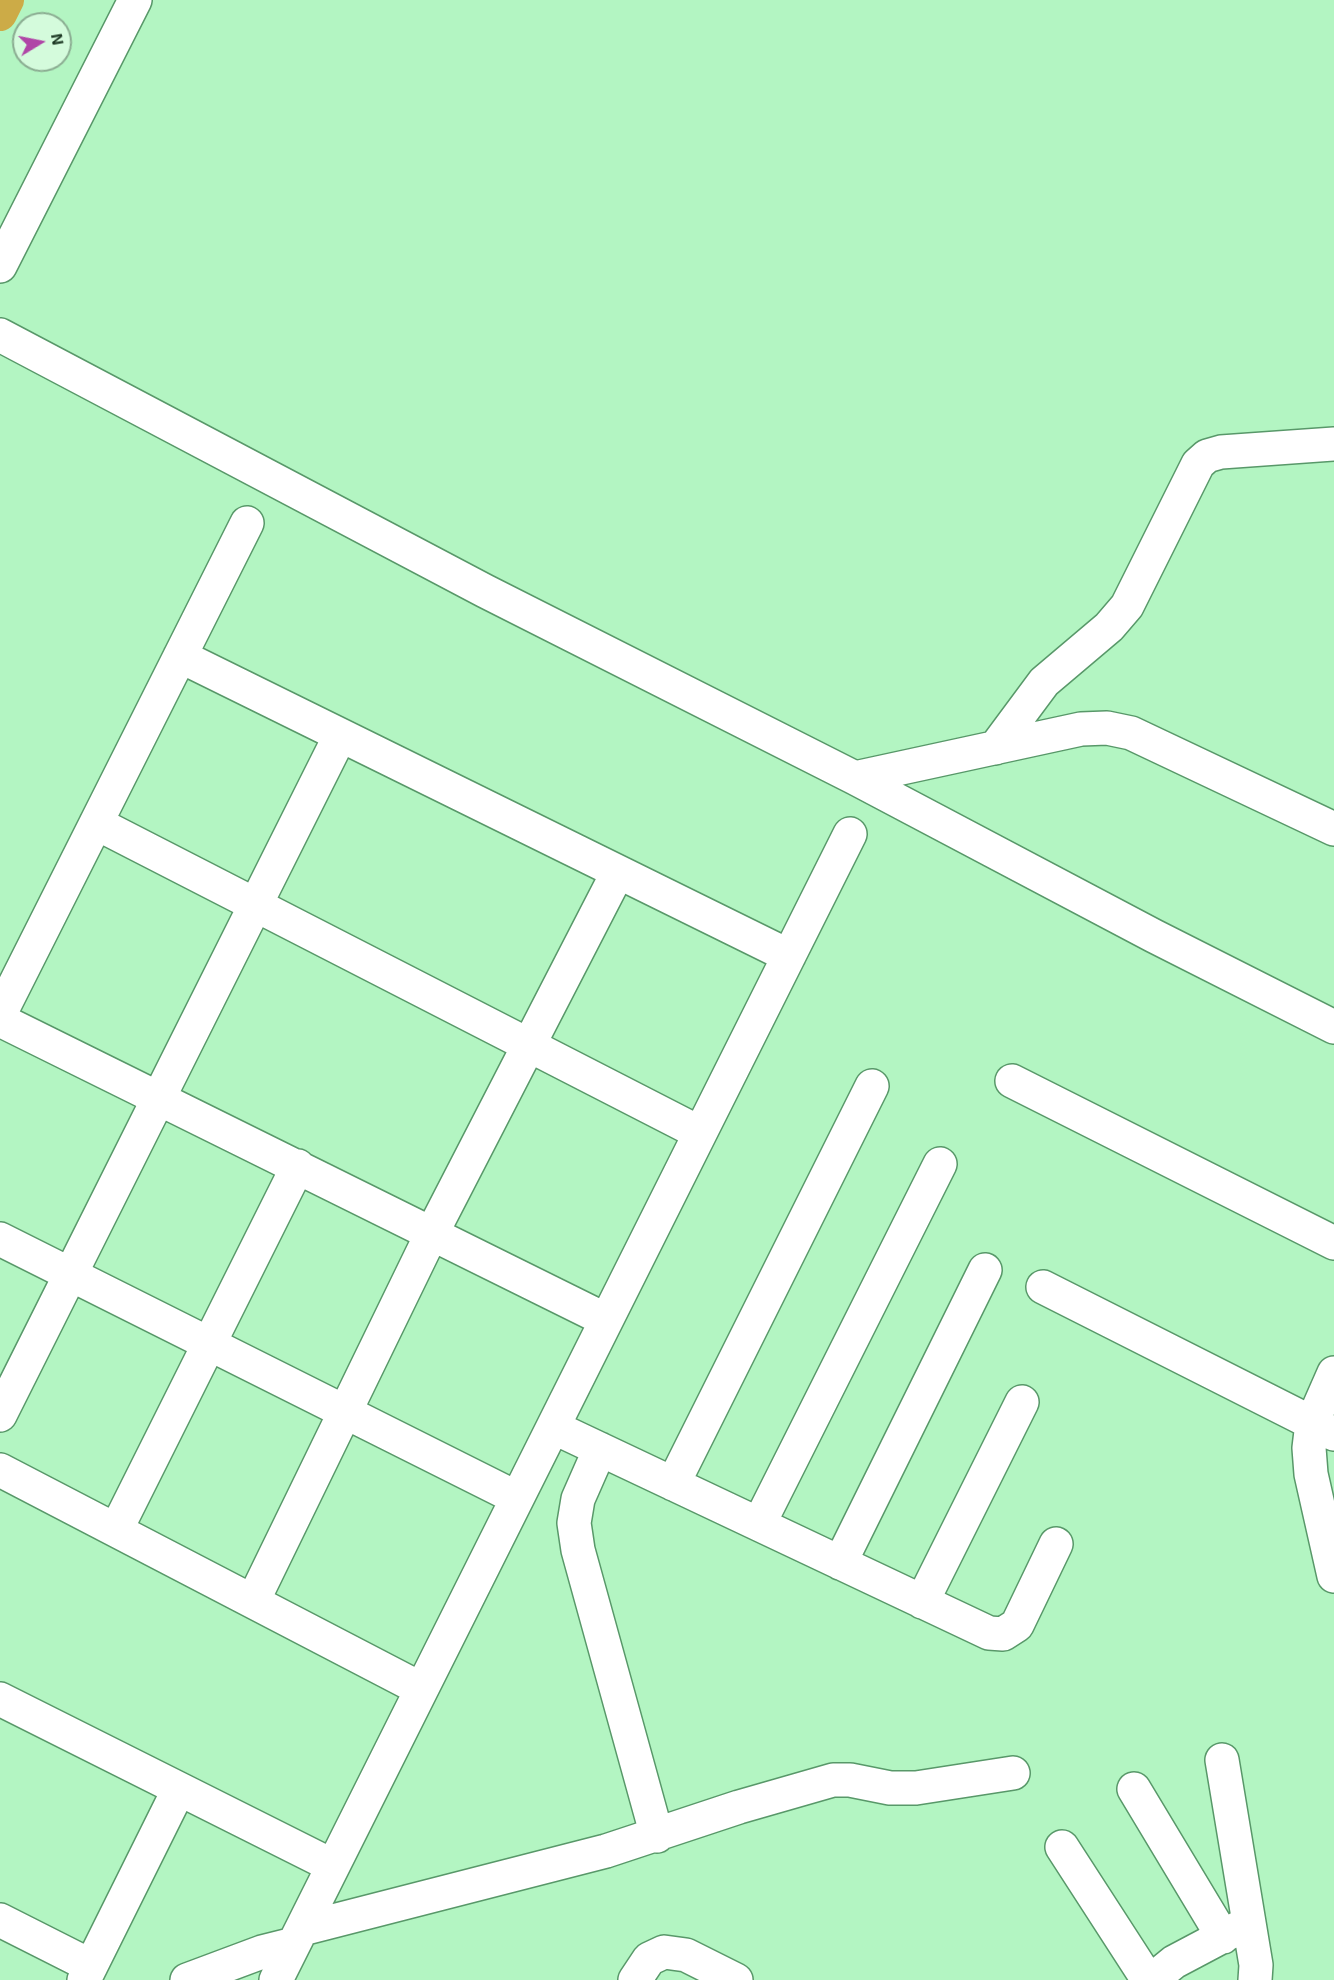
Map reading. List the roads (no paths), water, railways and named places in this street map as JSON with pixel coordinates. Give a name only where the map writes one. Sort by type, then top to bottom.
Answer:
[{"type":"street","points":[[0,266],[135,0]]},
{"type":"street","points":[[0,335],[485,591],[855,778],[1154,936],[1334,1027]]},
{"type":"street","points":[[995,748],[1044,682],[1109,627],[1126,606],[1198,464],[1208,456],[1221,452],[1334,444]]},
{"type":"street","points":[[0,1014],[246,523]]},
{"type":"street","points":[[180,656],[789,956]]},
{"type":"street","points":[[855,778],[1081,729],[1107,728],[1131,733],[1334,829]]},
{"type":"street","points":[[0,1415],[340,736]]},
{"type":"street","points":[[96,823],[700,1133]]},
{"type":"street","points":[[276,1980],[850,834]]},
{"type":"street","points":[[253,1601],[432,1233],[618,872]]},
{"type":"street","points":[[0,1020],[606,1320]]},
{"type":"street","points":[[1012,1081],[1334,1243]]},
{"type":"street","points":[[673,1484],[872,1086]]},
{"type":"street","points":[[759,1524],[940,1164]]},
{"type":"street","points":[[116,1530],[298,1166]]},
{"type":"street","points":[[0,1239],[517,1498]]},
{"type":"street","points":[[840,1563],[985,1270]]},
{"type":"street","points":[[1043,1287],[1323,1429]]},
{"type":"street","points":[[1334,1373],[1323,1429],[1309,1448],[1311,1474],[1334,1576]]},
{"type":"street","points":[[922,1602],[1022,1402]]},
{"type":"street","points":[[553,1427],[989,1633],[1003,1634],[1017,1625],[1056,1544]]},
{"type":"street","points":[[600,1449],[578,1499],[573,1523],[578,1550],[657,1836]]},
{"type":"street","points":[[0,1470],[421,1689]]},
{"type":"street","points":[[0,1699],[333,1866]]},
{"type":"street","points":[[1222,1760],[1236,1929]]},
{"type":"street","points":[[187,1980],[298,1937],[657,1836],[739,1807],[833,1780],[850,1780],[890,1788],[916,1788],[1013,1773]]},
{"type":"street","points":[[0,1920],[88,1973],[179,1789]]},
{"type":"street","points":[[1134,1789],[1236,1929],[1256,1965],[1255,1980]]},
{"type":"street","points":[[1062,1847],[1148,1980]]},
{"type":"street","points":[[1152,1980],[1174,1962],[1236,1929]]},
{"type":"street","points":[[635,1980],[649,1959],[664,1952],[686,1955],[736,1980]]},
{"type":"waterway","points":[[0,14],[7,0]]}]
